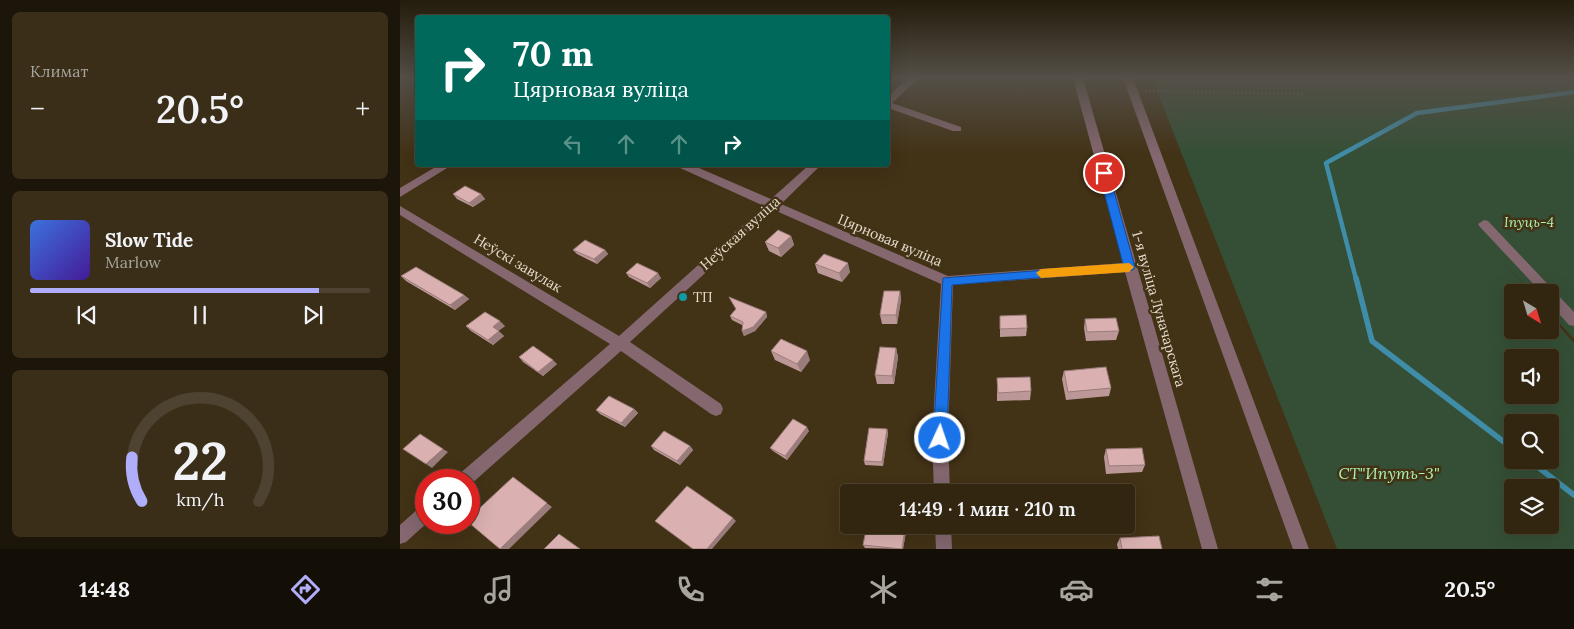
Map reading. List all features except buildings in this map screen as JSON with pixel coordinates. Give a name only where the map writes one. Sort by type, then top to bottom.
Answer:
[{"type":"street","points":[[890,104],[957,129]]},
{"type":"street","name":"1-я вуліца Луначарскага","points":[[1085,104],[1210,549]]},
{"type":"street","points":[[1138,104],[1301,549]]},
{"type":"street","points":[[400,193],[444,167]]},
{"type":"street","name":"Цярновая вуліца","points":[[686,167],[947,281],[1130,267]]},
{"type":"street","name":"Неўская вуліца","points":[[477,469],[620,343],[814,167]]},
{"type":"street","name":"Неўскі завулак","points":[[400,210],[620,343]]},
{"type":"street","points":[[1484,224],[1540,284]]},
{"type":"street","points":[[942,484],[940,438],[947,281]]},
{"type":"street","points":[[1559,305],[1574,321]]},
{"type":"street","points":[[620,343],[716,409]]},
{"type":"street","points":[[400,536],[415,523]]},
{"type":"street","points":[[943,534],[944,549]]},
{"type":"green space","points":[[1162,104],[1574,104],[1574,339],[1559,323],[1559,284],[1524,284],[1501,260],[1523,284],[1504,284],[1504,339],[1559,339],[1559,326],[1574,343],[1574,549],[1337,549]]},
{"type":"waterway","points":[[1356,279],[1326,163],[1417,113],[1487,104]]},
{"type":"waterway","points":[[1356,278],[1372,341],[1504,442]]},
{"type":"waterway","points":[[1541,469],[1574,495]]},
{"type":"slow traffic","points":[[1041,273],[1129,267]]},
{"type":"place","name":"ТП","points":[[683,297]]},
{"type":"route","points":[[940,438],[947,281],[1130,267],[1104,173]]},
{"type":"park label","name":"Іпуць-4","points":[[1529,222]]},
{"type":"park label","name":"СТ\"Ипуть-3\"","points":[[1389,473]]}]
